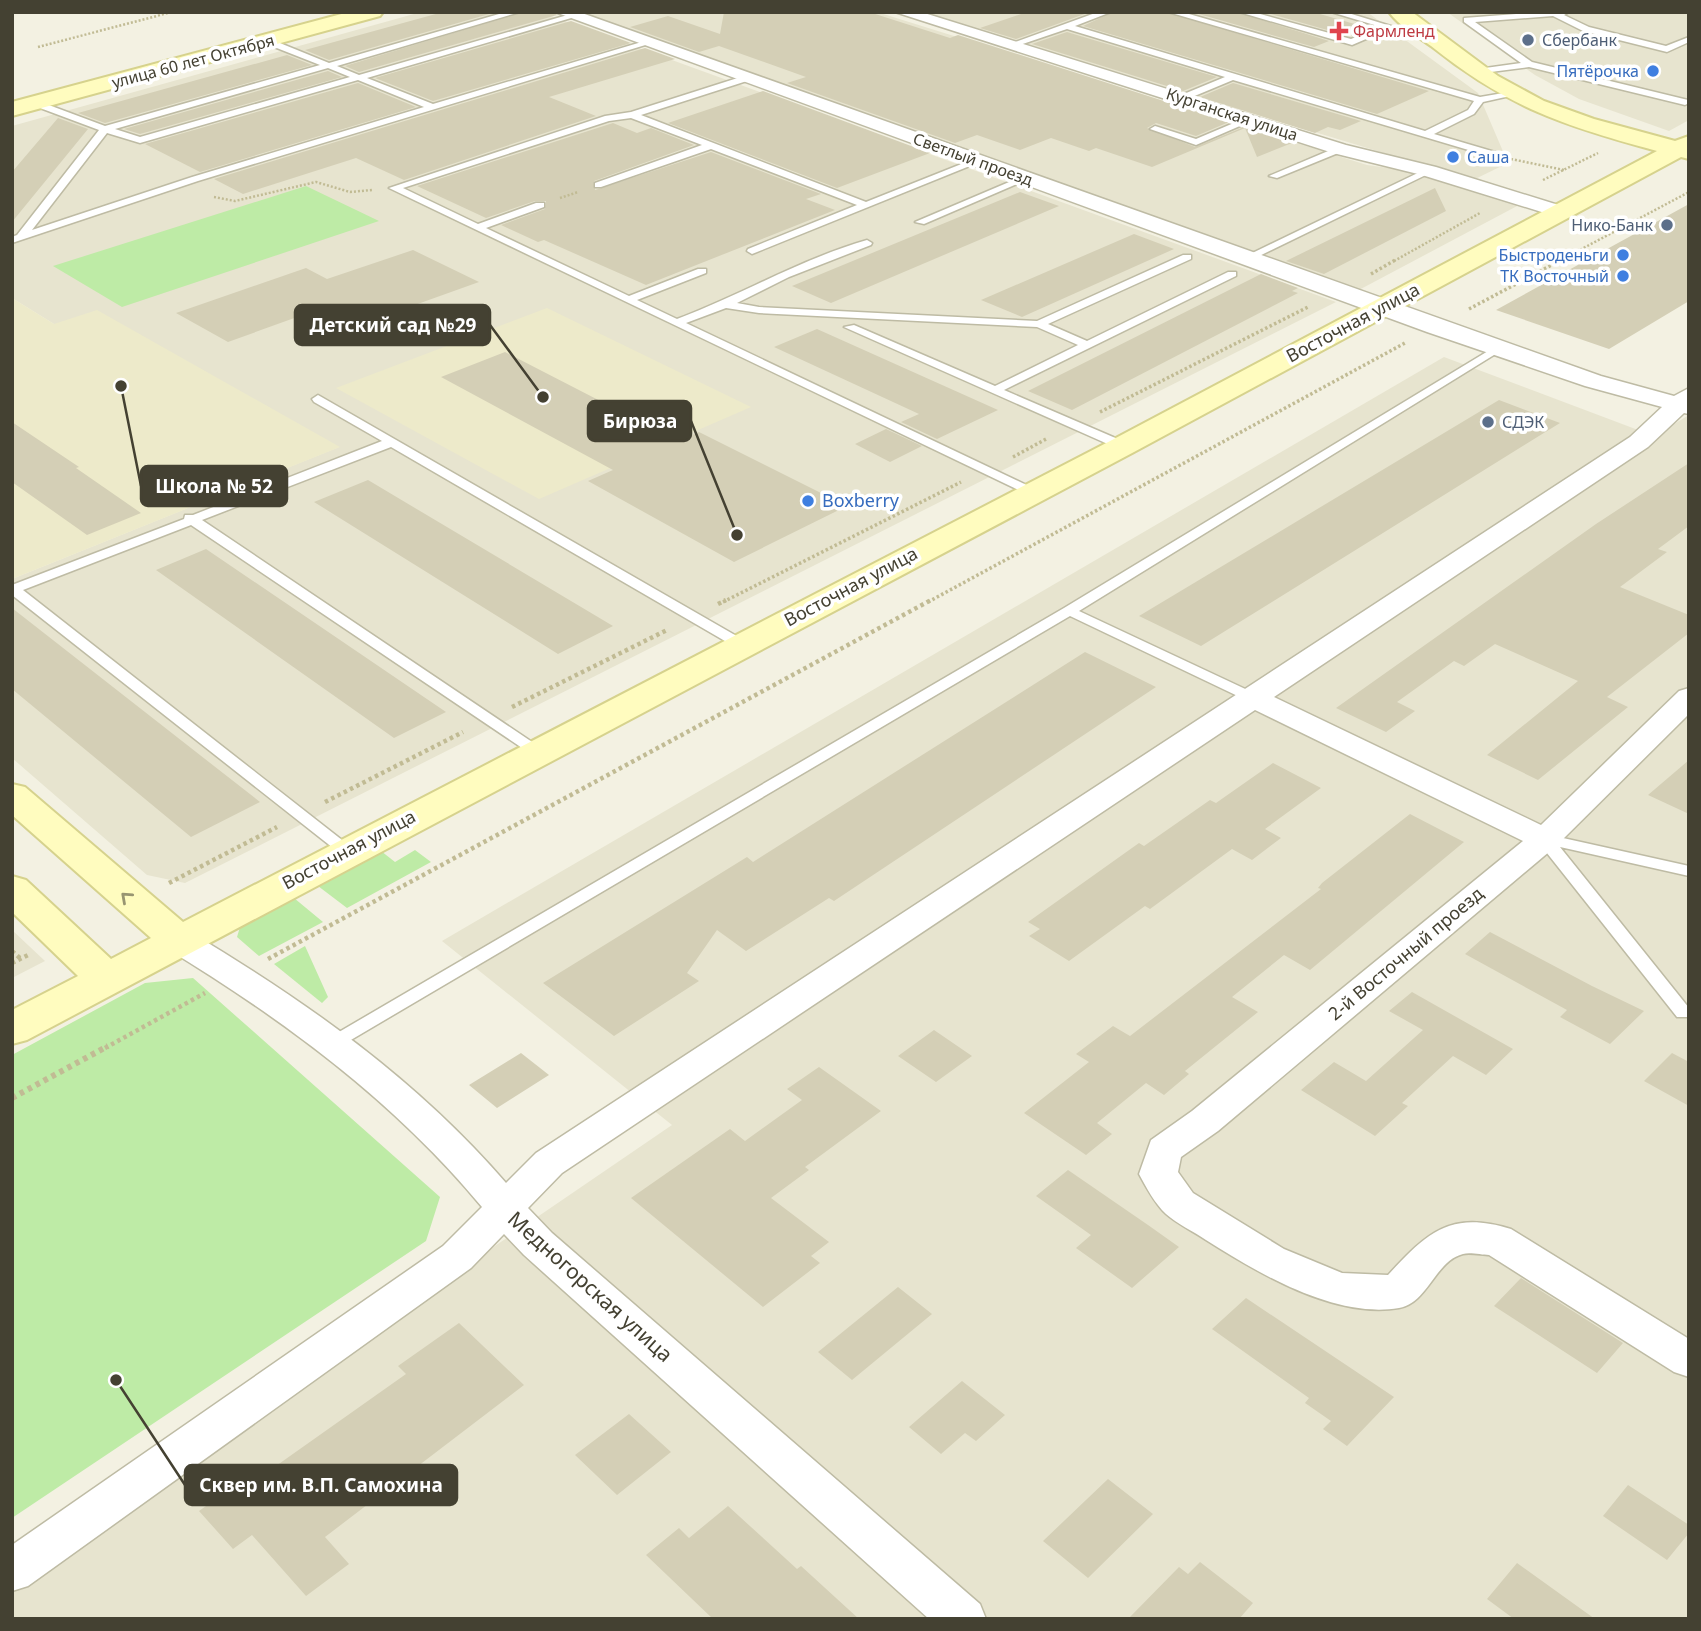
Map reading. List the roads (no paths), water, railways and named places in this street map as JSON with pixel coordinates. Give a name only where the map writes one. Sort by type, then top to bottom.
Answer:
[{"type":"main road","name":"улица 60 лет Октября","points":[[12,109],[361,13]]},
{"type":"main road","points":[[1402,21],[1515,94],[1549,109],[1685,148]]},
{"type":"main road","name":"Восточная улица","points":[[12,1028],[536,751],[1123,446],[1685,148]]},
{"type":"main road","points":[[12,794],[178,940]]},
{"type":"main road","points":[[12,889],[106,978]]},
{"type":"street","name":"Курганская улица","points":[[903,12],[1182,97],[1340,149],[1429,171],[1561,212]]},
{"type":"street","name":"Светлый проезд","points":[[569,14],[1435,327],[1604,384],[1685,402]]},
{"type":"street","points":[[12,1571],[237,1415],[457,1257],[549,1163],[1251,696],[1639,442],[1685,402]]},
{"type":"street","points":[[1251,696],[1545,839]]},
{"type":"street","name":"2-й Восточный проезд","points":[[1689,697],[1545,839],[1205,1121],[1164,1150],[1158,1174],[1179,1203],[1269,1260],[1338,1289],[1398,1292],[1436,1250],[1458,1238],[1497,1240],[1689,1360]]},
{"type":"street","name":"Медногорская улица","points":[[178,940],[238,975],[333,1043],[396,1094],[448,1144],[538,1244],[963,1619]]},
{"type":"lane","points":[[16,239],[105,129],[516,12]]},
{"type":"lane","points":[[1011,45],[1107,12]]},
{"type":"lane","points":[[1172,12],[1480,100],[1515,94]]},
{"type":"lane","points":[[1243,12],[1352,42],[1402,21]]},
{"type":"lane","points":[[1335,12],[1402,21]]},
{"type":"lane","points":[[1571,12],[1467,20],[1529,64],[1685,102]]},
{"type":"lane","points":[[1555,13],[1586,29],[1667,49],[1689,39]]},
{"type":"lane","points":[[35,103],[140,140],[569,14]]},
{"type":"lane","points":[[1067,26],[1492,154]]},
{"type":"lane","points":[[267,41],[433,107]]},
{"type":"lane","points":[[16,239],[164,190],[648,43]]},
{"type":"lane","points":[[1479,72],[1529,64]]},
{"type":"lane","points":[[1182,97],[1233,77]]},
{"type":"lane","points":[[747,78],[632,115],[608,118],[394,188],[1031,492]]},
{"type":"lane","points":[[1426,134],[1471,112],[1480,100]]},
{"type":"lane","points":[[632,115],[865,205]]},
{"type":"lane","points":[[1155,129],[1196,142],[1251,119]]},
{"type":"lane","points":[[598,185],[709,146]]},
{"type":"lane","points":[[1274,176],[1340,149]]},
{"type":"lane","points":[[752,251],[977,161]]},
{"type":"lane","points":[[1247,258],[1429,171]]},
{"type":"lane","points":[[920,222],[1026,178]]},
{"type":"lane","points":[[479,227],[540,205]]},
{"type":"lane","points":[[679,322],[725,305],[785,275],[867,243]]},
{"type":"lane","points":[[1039,324],[1187,257]]},
{"type":"lane","points":[[630,299],[702,271]]},
{"type":"lane","points":[[995,390],[1232,274]]},
{"type":"lane","points":[[725,305],[759,310],[1039,324],[1087,345]]},
{"type":"lane","points":[[850,327],[1123,446]]},
{"type":"lane","points":[[333,1043],[1069,611],[1498,348]]},
{"type":"lane","points":[[318,399],[742,645]]},
{"type":"lane","points":[[348,850],[13,590],[190,518],[392,442]]},
{"type":"lane","points":[[190,518],[536,751]]},
{"type":"lane","points":[[1069,611],[1251,696]]},
{"type":"lane","points":[[1545,839],[1689,871]]},
{"type":"lane","points":[[1545,839],[1683,1013]]},
{"type":"place","name":"Фармленд","points":[[1339,31]]},
{"type":"place","name":"Сбербанк","points":[[1528,40]]},
{"type":"place","name":"Пятёрочка","points":[[1653,71]]},
{"type":"place","name":"Саша","points":[[1453,157]]},
{"type":"place","name":"Нико-Банк","points":[[1667,225]]},
{"type":"place","name":"Быстроденьги","points":[[1623,255]]},
{"type":"place","name":"ТК Восточный","points":[[1623,276]]},
{"type":"place","name":"Школа № 52","points":[[121,386]]},
{"type":"place","name":"Детский сад №29","points":[[543,397]]},
{"type":"place","name":"СДЭК","points":[[1488,422]]},
{"type":"place","name":"Boxberry","points":[[808,501]]},
{"type":"place","name":"Бирюза","points":[[737,535]]},
{"type":"place","name":"Сквер им. В.П. Самохина","points":[[116,1380]]}]
